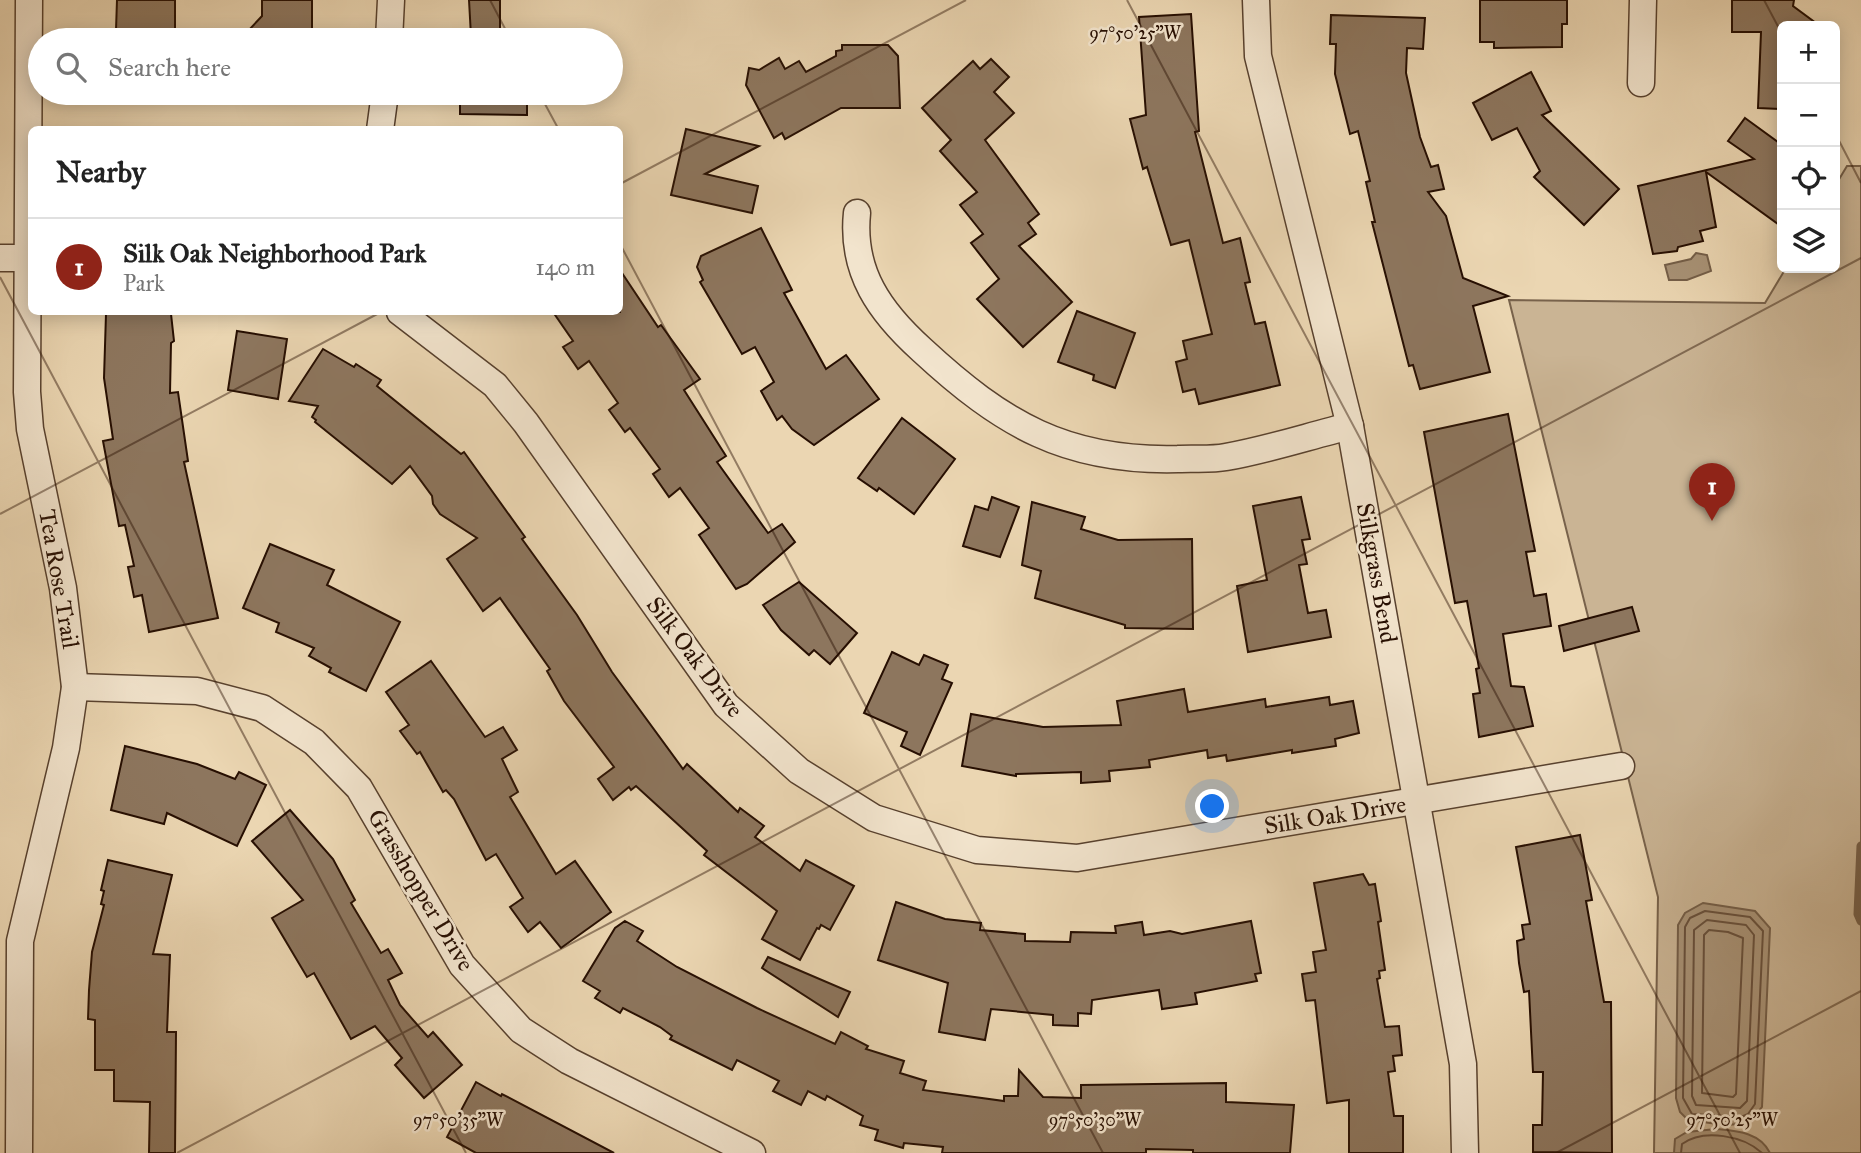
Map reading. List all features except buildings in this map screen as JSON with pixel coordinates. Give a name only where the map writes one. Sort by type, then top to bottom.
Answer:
[{"type":"street","name":"Tea Rose Trail","points":[[29,0],[29,28]]},
{"type":"street","points":[[390,28],[391,0]]},
{"type":"street","name":"Silkgrass Bend","points":[[1255,0],[1258,56],[1350,426],[1463,1064],[1465,1153]]},
{"type":"street","points":[[1641,83],[1643,0]]},
{"type":"street","name":"Tea Rose Trail","points":[[29,105],[29,126]]},
{"type":"street","points":[[381,126],[383,105]]},
{"type":"street","points":[[857,213],[855,236],[858,260],[868,285],[891,317],[960,385],[1004,417],[1045,439],[1117,458],[1224,457],[1350,426]]},
{"type":"street","points":[[0,258],[28,258]]},
{"type":"street","name":"Tea Rose Trail","points":[[19,1153],[20,941],[66,748],[75,687],[63,588],[30,429],[27,392],[28,315]]},
{"type":"street","name":"Silk Oak Drive","points":[[404,315],[495,385],[526,423],[726,705],[799,771],[874,818],[977,850],[1077,858],[1621,766]]},
{"type":"street","name":"Grasshopper Drive","points":[[75,687],[197,691],[262,708],[314,743],[359,788],[462,965],[521,1030],[569,1061],[752,1153]]},
{"type":"shaded area","points":[[1847,166],[1861,166],[1861,1153],[1654,1153],[1658,897],[1509,300],[1765,303],[1783,273],[1840,273],[1840,178]]},
{"type":"water","points":[[1696,253],[1707,255],[1711,271],[1687,280],[1669,280],[1665,265],[1691,259]]},
{"type":"water","points":[[1703,903],[1755,911],[1770,928],[1762,1107],[1747,1121],[1738,1124],[1688,1120],[1680,1112],[1676,1098],[1678,925],[1685,913]]},
{"type":"water","points":[[1716,1129],[1754,1137],[1766,1146],[1770,1153],[1674,1153],[1675,1139],[1687,1132]]},
{"type":"waterway","points":[[1861,846],[1858,914],[1861,921]]},
{"type":"place","name":"Silk Oak Neighborhood Park","points":[[1712,521]]}]
